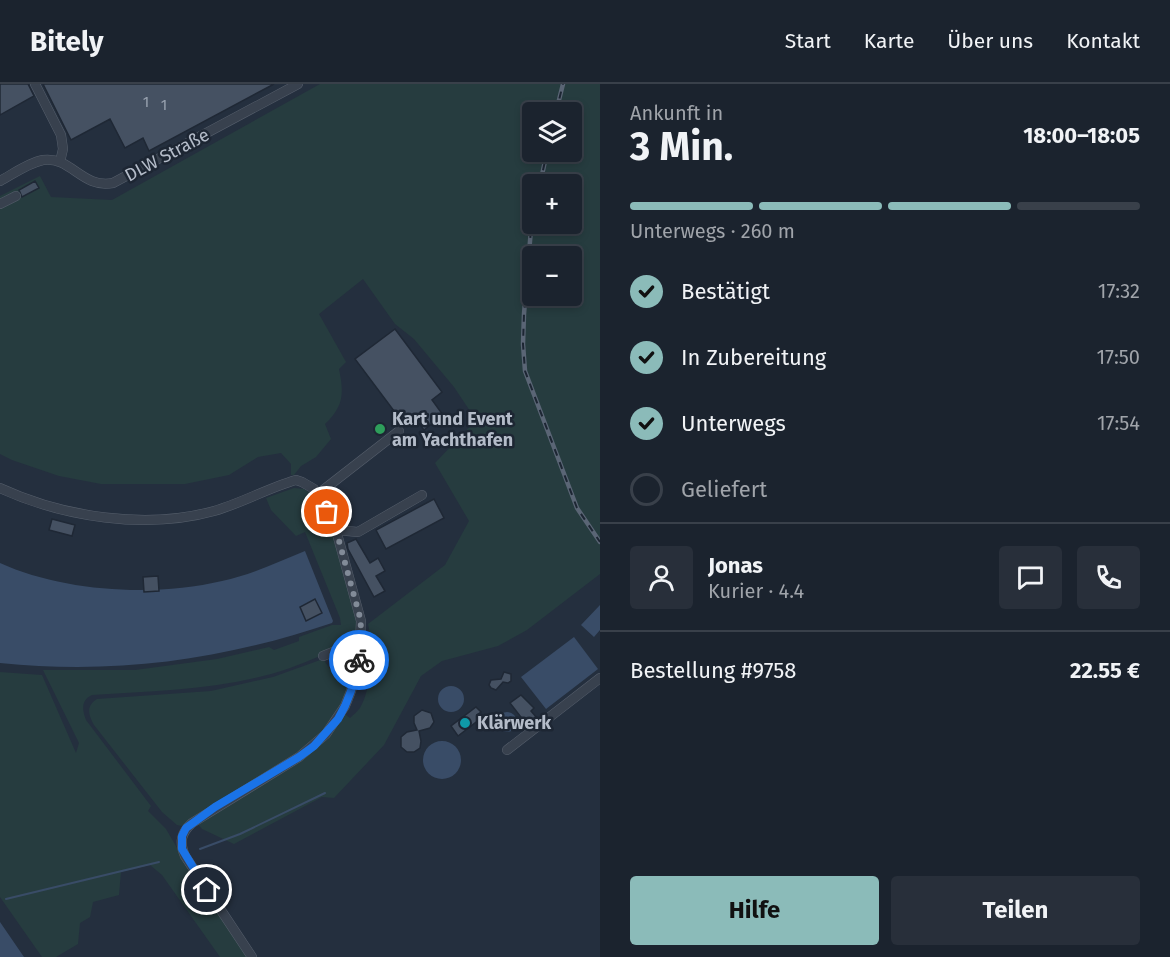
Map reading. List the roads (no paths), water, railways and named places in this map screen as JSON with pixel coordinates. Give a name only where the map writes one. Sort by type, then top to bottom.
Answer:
[{"type":"lane","points":[[0,181],[38,162],[45,160],[60,162],[63,149],[61,135],[35,84]]},
{"type":"lane","name":"DLW Straße","points":[[60,162],[92,183],[113,183],[298,84]]},
{"type":"lane","points":[[0,204],[16,196]]},
{"type":"lane","points":[[318,494],[399,431]]},
{"type":"lane","points":[[0,488],[41,505],[69,512],[103,518],[143,519],[177,518],[214,511],[296,480],[309,485],[318,494],[336,530],[361,621],[359,660],[351,691],[338,719],[326,734],[299,757],[192,823],[182,836],[181,843],[185,856],[252,957]]},
{"type":"lane","points":[[336,530],[358,531],[422,495]]},
{"type":"lane","points":[[323,656],[361,641]]},
{"type":"lane","points":[[507,750],[600,678]]},
{"type":"water","points":[[305,551],[332,623],[250,647],[168,661],[85,667],[0,663],[0,563],[25,573],[80,586],[139,590],[168,589],[233,578]]},
{"type":"water","points":[[600,605],[600,630],[594,637],[581,625]]},
{"type":"water","points":[[574,637],[598,669],[546,709],[521,677]]},
{"type":"water","points":[[451,686],[460,690],[464,699],[460,708],[451,712],[442,708],[438,699],[442,690]]},
{"type":"water","points":[[507,712],[514,715],[517,722],[514,729],[507,732],[500,729],[497,722],[500,715]]},
{"type":"water","points":[[442,741],[456,746],[461,760],[456,774],[442,779],[428,774],[423,760],[428,746]]},
{"type":"water","points":[[0,922],[24,957],[0,957]]},
{"type":"waterway","points":[[200,849],[240,834],[325,793]]},
{"type":"waterway","points":[[6,899],[159,862]]},
{"type":"railway","points":[[558,102],[563,84]]},
{"type":"railway","points":[[542,174],[545,162]]},
{"type":"railway","points":[[531,234],[524,314],[525,371],[577,508],[600,542]]},
{"type":"place","name":"Kart und Event am Yachthafen","points":[[380,429]]},
{"type":"place","name":"Klärwerk","points":[[465,723]]}]
